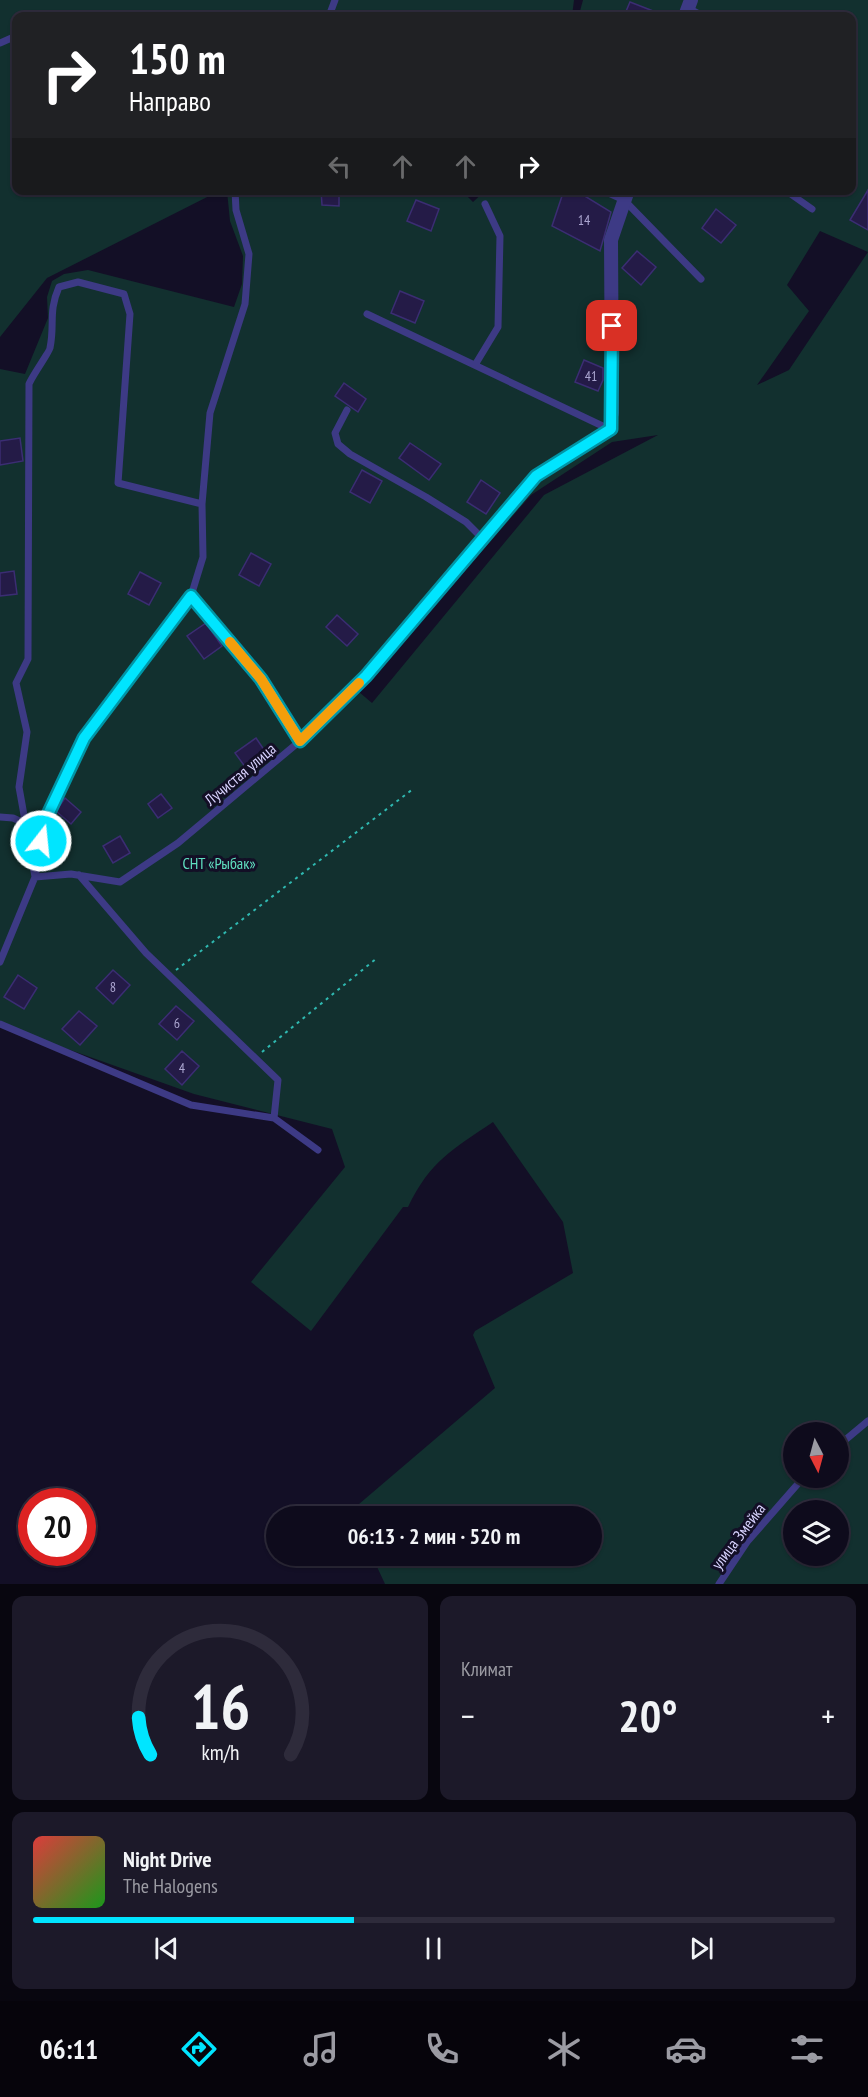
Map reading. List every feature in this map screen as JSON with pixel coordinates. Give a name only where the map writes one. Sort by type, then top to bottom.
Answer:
[{"type":"street","points":[[612,413],[611,240],[626,195]]},
{"type":"lane","points":[[0,962],[35,877],[44,823],[84,738],[191,596],[203,557],[202,504],[210,413],[246,304],[249,254],[236,210],[235,195]]},
{"type":"lane","points":[[626,195],[701,279]]},
{"type":"lane","points":[[792,195],[812,209]]},
{"type":"lane","points":[[475,365],[498,327],[500,236],[485,204]]},
{"type":"lane","points":[[35,877],[20,787],[27,732],[16,683],[28,658],[29,384],[38,365],[50,350],[52,304],[58,287],[78,282],[124,294],[130,314],[118,483],[202,504]]},
{"type":"lane","points":[[367,314],[611,429],[612,413]]},
{"type":"lane","points":[[347,410],[335,434],[338,444],[350,454],[466,522],[483,539]]},
{"type":"lane","name":"Лучистая улица","points":[[35,877],[79,875],[120,882],[178,843],[300,741],[366,676],[536,476],[611,429]]},
{"type":"lane","points":[[191,596],[261,679],[300,741]]},
{"type":"lane","points":[[0,816],[13,818],[26,824]]},
{"type":"lane","points":[[79,875],[146,953],[278,1080],[274,1118]]},
{"type":"lane","points":[[0,1024],[191,1105],[274,1118],[318,1150]]},
{"type":"lane","points":[[849,1436],[868,1420]]},
{"type":"lane","name":"улица Змейка","points":[[719,1584],[747,1542],[794,1488]]},
{"type":"path","points":[[169,975],[413,789]]},
{"type":"path","points":[[255,1058],[377,958]]},
{"type":"green space","points":[[0,0],[574,0],[572,12],[12,12],[12,195],[211,195],[47,278],[0,337]]},
{"type":"green space","name":"СНТ «Рыбак»","points":[[583,0],[868,0],[868,252],[868,1584],[385,1584],[377,1566],[602,1566],[602,1506],[357,1506],[495,1388],[473,1335],[475,1331],[573,1273],[563,1222],[493,1122],[454,1149],[434,1167],[416,1191],[408,1207],[403,1207],[311,1331],[251,1282],[345,1167],[332,1129],[194,1094],[0,1025],[0,369],[25,374],[48,318],[47,297],[52,281],[64,274],[88,270],[234,307],[242,284],[243,256],[230,221],[227,195],[466,195],[473,202],[481,195],[856,195],[856,12],[580,11]],"holes":[[[820,231],[868,252],[789,370],[757,385],[809,311],[787,285]],[[658,435],[544,495],[372,703],[359,692],[531,495],[612,442]]]},
{"type":"building","points":[[630,2],[656,12],[626,12]]},
{"type":"building","points":[[868,190],[868,230],[850,220]]},
{"type":"building","points":[[321,195],[339,195],[339,206],[322,205]]},
{"type":"building","points":[[562,195],[583,195],[611,212],[600,251],[552,226]]},
{"type":"building","points":[[416,200],[439,209],[431,231],[407,221]]},
{"type":"building","points":[[716,209],[736,225],[721,243],[702,228]]},
{"type":"building","points":[[637,251],[656,267],[641,285],[622,268]]},
{"type":"building","points":[[400,291],[424,301],[415,323],[391,313]]},
{"type":"building","points":[[584,360],[603,368],[603,380],[598,391],[575,382]]},
{"type":"building","points":[[344,383],[366,399],[358,412],[335,396]]},
{"type":"building","points":[[20,438],[23,461],[0,465],[0,441]]},
{"type":"building","points":[[410,443],[441,464],[429,480],[399,458]]},
{"type":"building","points":[[362,470],[382,481],[370,503],[350,492]]},
{"type":"building","points":[[481,480],[500,493],[486,514],[467,502]]},
{"type":"building","points":[[251,553],[271,564],[259,586],[239,575]]},
{"type":"building","points":[[14,571],[17,594],[0,596],[0,573]]},
{"type":"building","points":[[140,572],[161,583],[149,605],[128,594]]},
{"type":"building","points":[[337,615],[358,634],[347,646],[326,627]]},
{"type":"building","points":[[206,623],[222,646],[204,659],[187,636]]},
{"type":"building","points":[[256,738],[267,754],[246,768],[235,753]]},
{"type":"building","points":[[161,794],[172,808],[158,818],[148,804]]},
{"type":"building","points":[[65,798],[81,812],[71,824],[56,811]]},
{"type":"building","points":[[120,836],[130,853],[113,863],[103,846]]},
{"type":"building","points":[[113,970],[130,985],[113,1004],[96,988]]},
{"type":"building","points":[[18,975],[37,988],[24,1009],[4,997]]},
{"type":"building","points":[[176,1006],[194,1021],[177,1040],[159,1024]]},
{"type":"building","points":[[79,1011],[97,1026],[80,1045],[62,1029]]},
{"type":"building","points":[[182,1051],[199,1066],[182,1085],[165,1069]]},
{"type":"slow traffic","points":[[230,642],[261,679],[300,741],[359,683]]},
{"type":"route","points":[[41,841],[44,823],[84,738],[191,596],[261,679],[300,741],[366,676],[536,476],[611,429],[612,326]]}]
